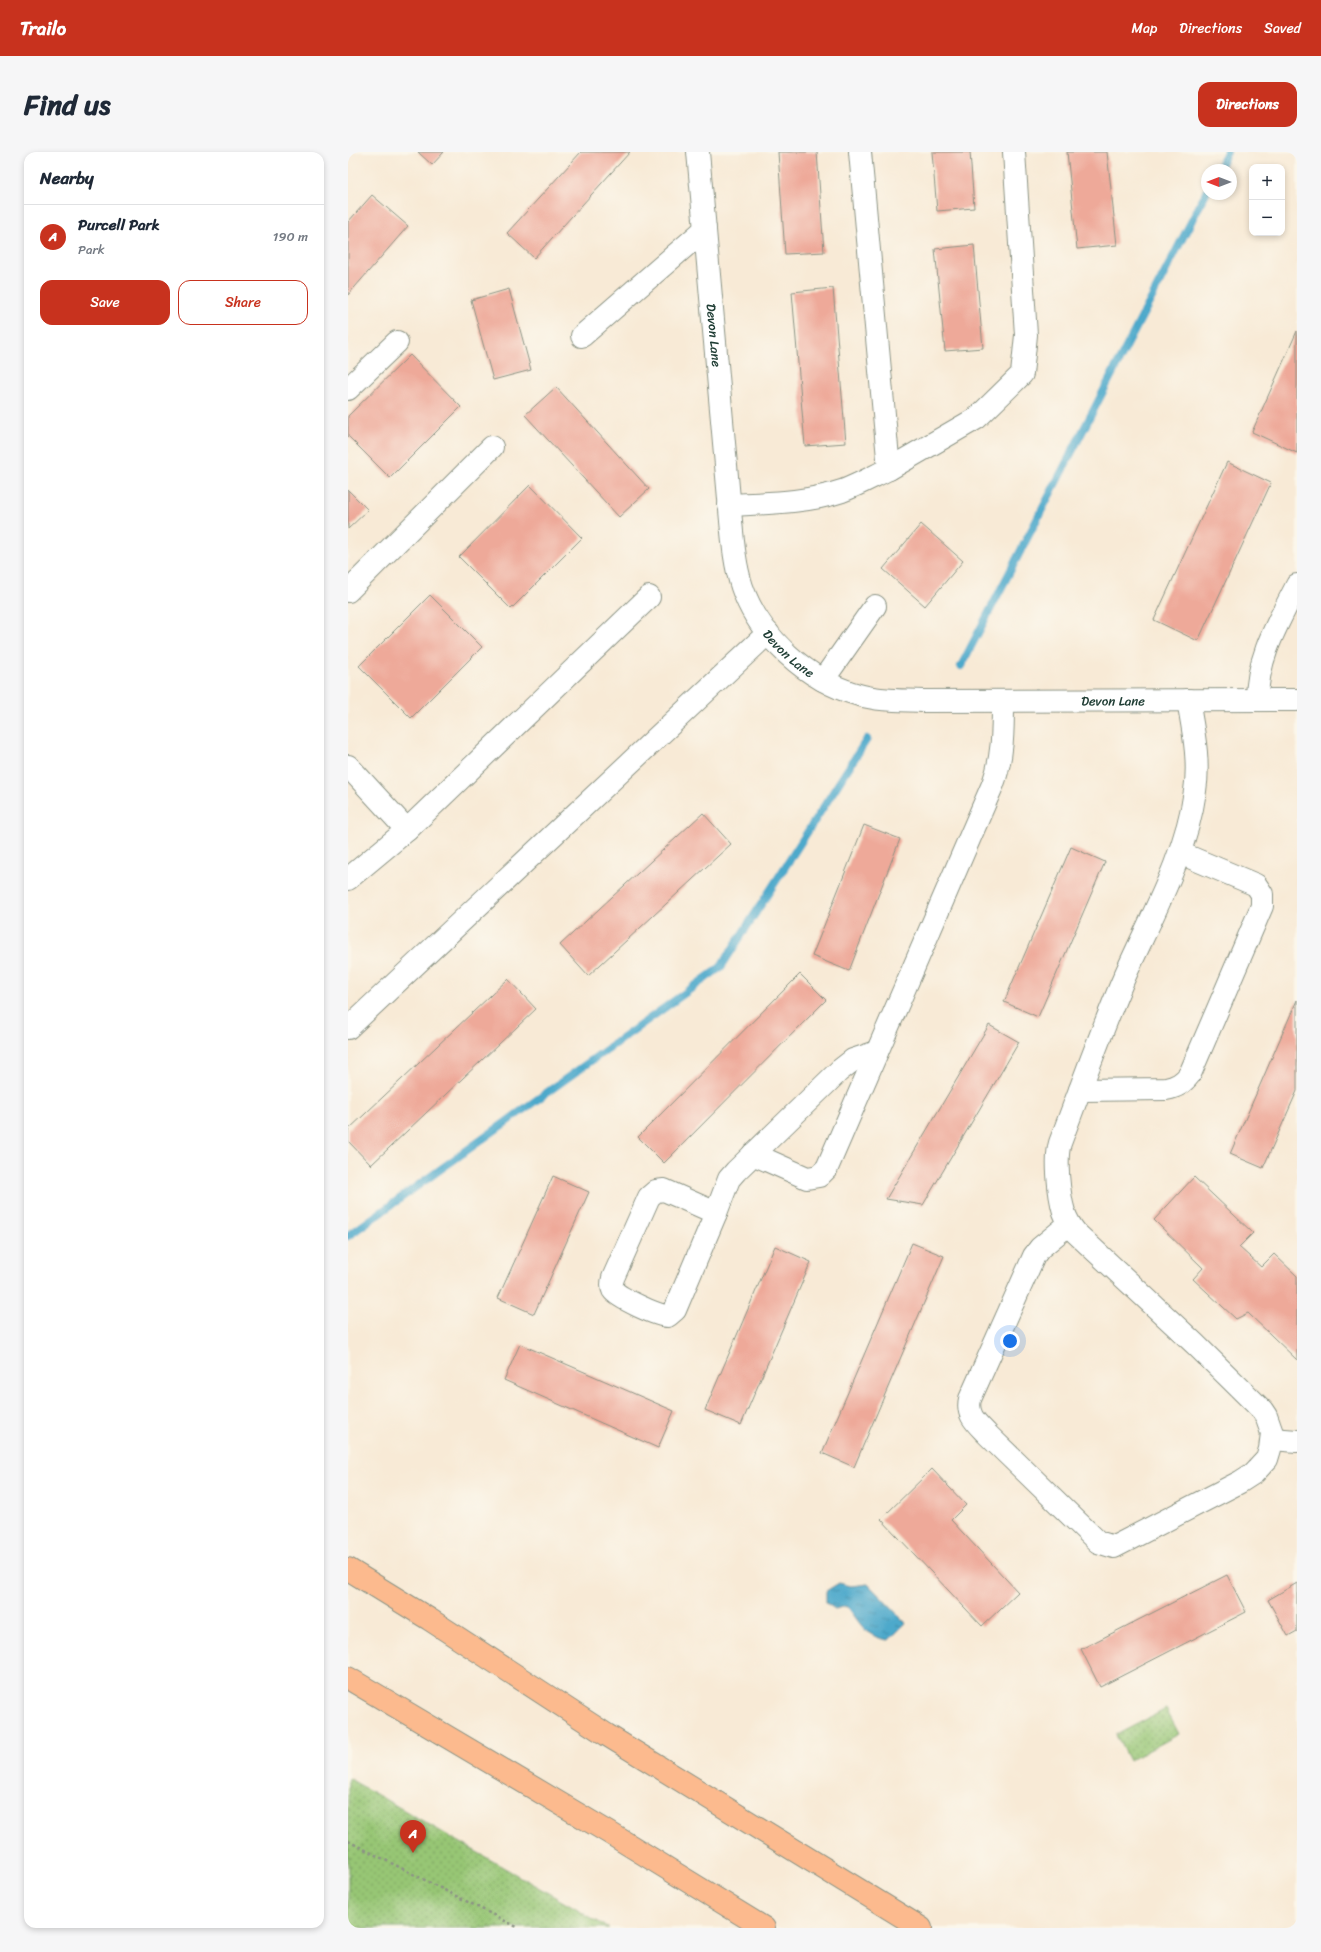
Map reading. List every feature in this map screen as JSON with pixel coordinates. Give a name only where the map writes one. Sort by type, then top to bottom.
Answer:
[{"type":"highway","points":[[348,1569],[429,1619],[620,1742],[921,1928]]},
{"type":"highway","points":[[348,1678],[601,1828],[764,1928]]},
{"type":"street","name":"Devon Lane","points":[[698,152],[729,505],[735,555],[742,587],[751,608],[768,633],[785,652],[823,680],[859,695],[881,699],[923,701],[1297,700]]},
{"type":"street","points":[[860,152],[889,469]]},
{"type":"street","points":[[729,505],[791,501],[821,496],[842,490],[889,469],[978,418],[1022,374],[1026,335],[1014,152]]},
{"type":"street","points":[[582,336],[705,229]]},
{"type":"street","points":[[348,389],[397,342]]},
{"type":"street","points":[[348,592],[492,448]]},
{"type":"street","points":[[1257,700],[1259,671],[1269,639],[1297,585]]},
{"type":"street","points":[[348,879],[407,830],[649,597]]},
{"type":"street","points":[[823,680],[875,606]]},
{"type":"street","points":[[348,1028],[768,633]]},
{"type":"street","points":[[1069,1224],[1037,1252],[1022,1279],[970,1399],[969,1409],[971,1416],[977,1424],[1098,1542],[1114,1547],[1250,1476],[1265,1462],[1272,1439],[1270,1426],[1262,1410],[1195,1344],[1076,1233],[1069,1224],[1064,1211],[1057,1157],[1060,1143],[1120,986],[1180,853],[1192,811],[1196,774],[1196,752],[1188,700]]},
{"type":"street","points":[[753,1154],[807,1178],[815,1177],[824,1172],[995,778],[1003,740],[1003,701]]},
{"type":"street","points":[[348,766],[407,830]]},
{"type":"street","points":[[1080,1090],[1166,1090],[1185,1081],[1190,1074],[1262,906],[1262,894],[1256,885],[1180,853]]},
{"type":"street","points":[[716,1213],[664,1190],[656,1191],[651,1194],[612,1278],[612,1289],[616,1294],[663,1315],[672,1314],[676,1310],[716,1213],[729,1179],[819,1089],[844,1067],[853,1060],[877,1052]]},
{"type":"street","points":[[1272,1439],[1297,1440]]},
{"type":"path","points":[[348,1841],[519,1928]]},
{"type":"green space","points":[[1166,1709],[1179,1734],[1129,1761],[1116,1735]]},
{"type":"green space","points":[[348,1778],[609,1928],[348,1928]]},
{"type":"water","points":[[839,1583],[851,1586],[868,1584],[906,1623],[889,1640],[874,1636],[864,1629],[847,1606],[835,1609],[826,1603],[826,1591]]},
{"type":"building","points":[[418,152],[444,152],[432,165]]},
{"type":"building","points":[[581,152],[630,152],[534,258],[507,233]]},
{"type":"building","points":[[778,152],[817,152],[824,252],[785,254]]},
{"type":"building","points":[[932,152],[970,152],[974,208],[937,211]]},
{"type":"building","points":[[1067,152],[1107,152],[1117,245],[1077,249]]},
{"type":"building","points":[[372,195],[408,226],[348,295],[348,222]]},
{"type":"building","points":[[974,245],[983,348],[945,351],[935,249]]},
{"type":"building","points":[[833,288],[846,443],[805,446],[792,292]]},
{"type":"building","points":[[509,289],[531,370],[493,380],[471,300]]},
{"type":"building","points":[[1297,331],[1297,453],[1252,432]]},
{"type":"building","points":[[410,355],[461,407],[390,478],[348,436],[348,416]]},
{"type":"building","points":[[556,387],[649,489],[619,517],[525,415]]},
{"type":"building","points":[[1227,462],[1271,483],[1198,641],[1154,620]]},
{"type":"building","points":[[530,485],[582,538],[511,609],[459,557]]},
{"type":"building","points":[[348,490],[368,510],[348,529]]},
{"type":"building","points":[[921,524],[963,561],[925,606],[883,569]]},
{"type":"building","points":[[430,595],[482,647],[411,718],[359,666]]},
{"type":"building","points":[[703,813],[731,844],[588,976],[560,945]]},
{"type":"building","points":[[864,825],[900,839],[849,971],[812,956]]},
{"type":"building","points":[[1071,847],[1105,862],[1038,1017],[1004,1002]]},
{"type":"building","points":[[800,974],[826,1000],[664,1163],[638,1137]]},
{"type":"building","points":[[508,979],[536,1009],[371,1165],[348,1141],[348,1130]]},
{"type":"building","points":[[1297,1000],[1297,1091],[1263,1168],[1230,1154]]},
{"type":"building","points":[[989,1025],[1019,1042],[923,1205],[886,1199]]},
{"type":"building","points":[[553,1176],[589,1192],[534,1314],[498,1298]]},
{"type":"building","points":[[1194,1177],[1253,1233],[1239,1247],[1261,1267],[1274,1254],[1297,1276],[1297,1360],[1248,1313],[1236,1319],[1193,1279],[1203,1268],[1154,1220]]},
{"type":"building","points":[[912,1243],[944,1256],[854,1467],[822,1453]]},
{"type":"building","points":[[775,1246],[811,1262],[741,1425],[705,1410]]},
{"type":"building","points":[[520,1344],[674,1411],[658,1448],[504,1380]]},
{"type":"building","points":[[932,1469],[966,1505],[951,1520],[1018,1592],[982,1626],[881,1519]]},
{"type":"building","points":[[1227,1575],[1246,1612],[1100,1687],[1081,1649]]},
{"type":"building","points":[[1297,1583],[1297,1631],[1288,1636],[1268,1600]]},
{"type":"waterway","points":[[1221,164],[1227,152]]},
{"type":"waterway","points":[[961,666],[1202,200]]},
{"type":"waterway","points":[[348,1236],[721,967],[867,739]]},
{"type":"place","name":"Purcell Park","points":[[413,1853]]}]
